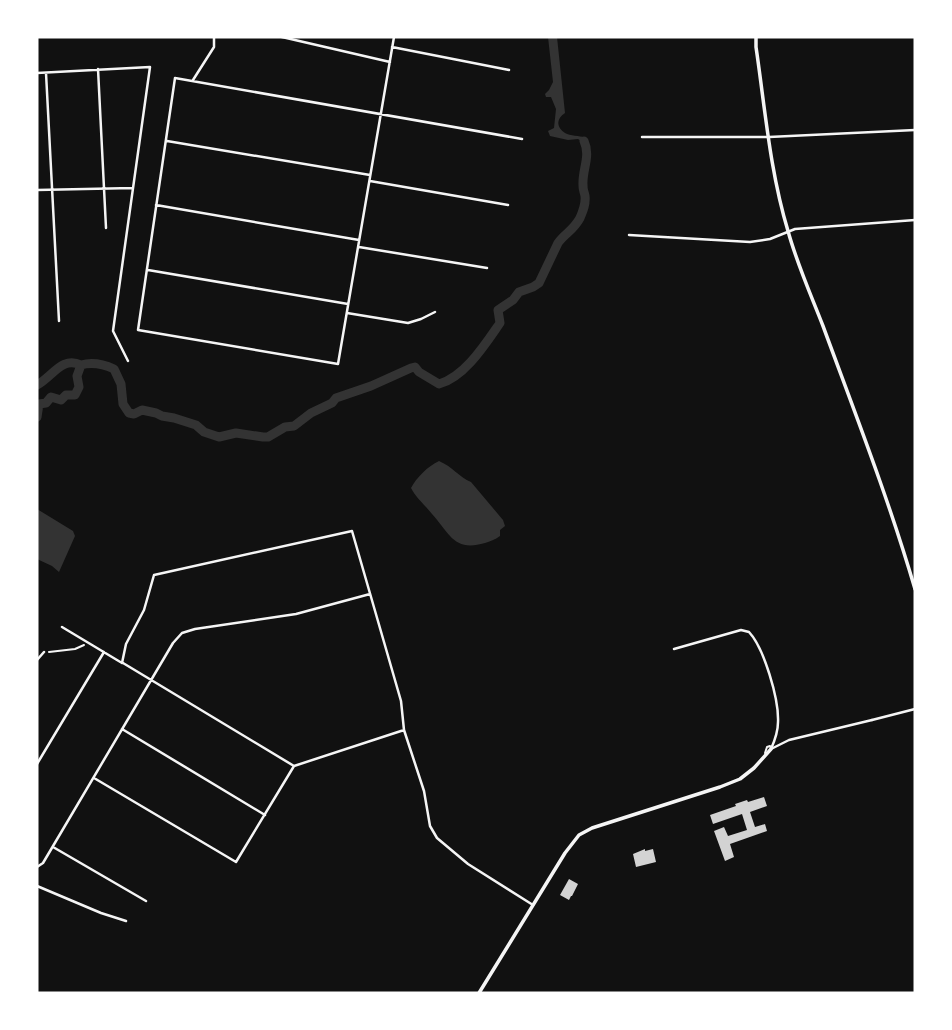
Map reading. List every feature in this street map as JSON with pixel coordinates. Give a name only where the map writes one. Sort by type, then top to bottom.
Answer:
[{"type":"street","points":[[192,81],[214,47],[214,37]]},
{"type":"street","points":[[282,37],[390,62]]},
{"type":"street","points":[[394,37],[381,115],[346,313],[338,364],[138,330],[175,78],[381,115],[522,139]]},
{"type":"street","points":[[756,37],[769,137],[788,233],[870,451],[901,539],[915,589]]},
{"type":"street","points":[[392,47],[509,70]]},
{"type":"street","points":[[37,72],[150,67],[113,331],[128,361]]},
{"type":"street","points":[[98,69],[106,228]]},
{"type":"street","points":[[46,72],[59,321]]},
{"type":"street","points":[[642,137],[769,137],[915,130]]},
{"type":"street","points":[[166,141],[370,175]]},
{"type":"street","points":[[369,181],[508,205]]},
{"type":"street","points":[[37,190],[132,188]]},
{"type":"street","points":[[156,205],[359,240]]},
{"type":"street","points":[[629,234],[750,242],[770,239],[795,229],[915,220]]},
{"type":"street","points":[[358,247],[486,268]]},
{"type":"street","points":[[147,269],[348,304]]},
{"type":"street","points":[[346,313],[408,323],[435,312]]},
{"type":"street","points":[[122,663],[126,644],[144,610],[154,575],[352,531],[401,701],[404,730],[424,791],[430,826],[437,838],[468,864],[533,905]]},
{"type":"street","points":[[37,867],[43,863],[173,643],[182,633],[296,614],[370,594]]},
{"type":"street","points":[[62,626],[294,766]]},
{"type":"street","points":[[479,993],[571,845],[584,832],[729,784],[746,775],[771,749],[777,732],[776,703],[762,654],[749,632],[740,630],[674,649]]},
{"type":"street","points":[[37,660],[44,652]]},
{"type":"street","points":[[37,764],[104,652]]},
{"type":"street","points":[[771,749],[789,740],[915,709]]},
{"type":"street","points":[[122,729],[264,815]]},
{"type":"street","points":[[94,777],[236,862],[294,766],[404,730]]},
{"type":"street","points":[[52,847],[146,901]]},
{"type":"street","points":[[37,886],[125,921]]},
{"type":"path","points":[[44,652],[84,647],[86,641]]},
{"type":"shaded area","points":[[548,37],[557,37],[565,113],[559,120],[559,126],[567,134],[584,137],[587,149],[578,139],[550,136],[548,131],[554,128],[556,109],[551,97],[546,97],[545,94],[553,82]]},
{"type":"shaded area","points":[[439,461],[471,482],[503,520],[505,526],[500,530],[500,536],[475,545],[459,543],[418,498],[411,488],[423,473]]},
{"type":"shaded area","points":[[37,509],[73,531],[75,536],[59,572],[37,559]]},
{"type":"building","points":[[764,797],[767,806],[750,812],[755,827],[765,824],[767,831],[730,844],[734,857],[725,861],[714,831],[724,827],[728,836],[747,830],[742,814],[713,824],[710,815],[747,800],[748,802]]},
{"type":"building","points":[[653,849],[656,862],[636,867],[633,854]]},
{"type":"building","points":[[569,879],[578,884],[569,900],[560,895]]},
{"type":"waterway","points":[[37,417],[39,404],[46,403],[51,397],[61,400],[66,395],[75,395],[79,387],[77,376],[81,365],[89,364],[114,369],[121,384],[123,404],[129,413],[142,410],[156,413],[196,425],[204,432],[219,437],[236,433],[268,437],[285,427],[294,426],[336,398],[415,367],[439,384],[449,380],[466,367],[500,323],[498,310],[513,300],[519,292],[539,283],[558,243],[580,218],[585,202],[583,179],[587,152],[584,141]]},
{"type":"waterway","points":[[37,385],[63,365],[81,365]]}]
